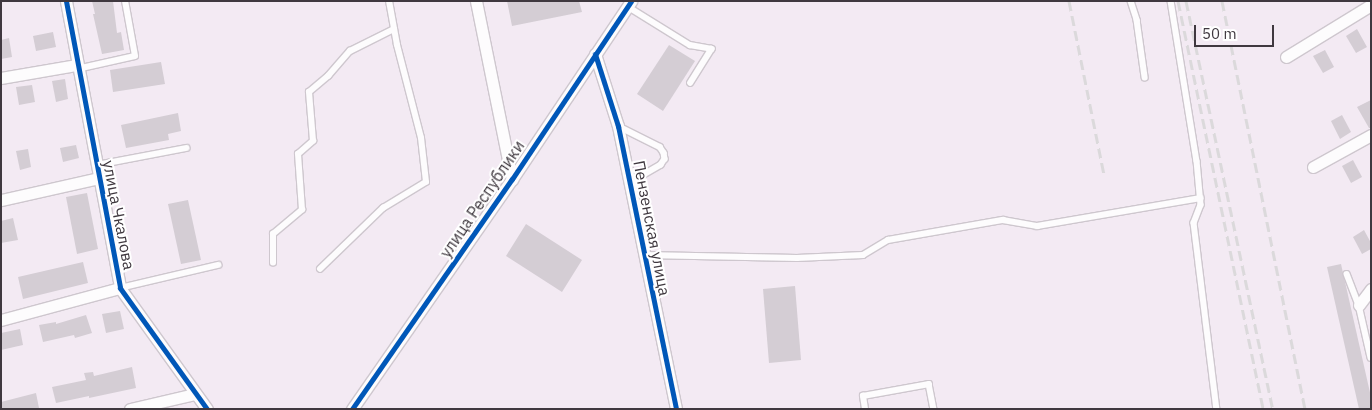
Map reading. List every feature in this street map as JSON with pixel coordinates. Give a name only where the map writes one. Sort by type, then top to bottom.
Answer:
[{"type":"street","name":"улица Чкалова","points":[[66,1],[120,288],[207,409]]},
{"type":"street","points":[[476,1],[512,179]]},
{"type":"street","name":"улица Республики","points":[[352,409],[512,179],[629,4]]},
{"type":"street","points":[[1286,56],[1371,5]]},
{"type":"street","name":"Пензенская улица","points":[[595,54],[618,126],[631,182],[676,409]]},
{"type":"street","points":[[1,78],[77,67]]},
{"type":"street","points":[[1313,167],[1371,135]]},
{"type":"street","points":[[1,200],[99,178]]},
{"type":"street","points":[[1,320],[120,288]]},
{"type":"street","points":[[1359,305],[1370,291]]},
{"type":"street","points":[[130,409],[195,394]]},
{"type":"lane","points":[[77,67],[135,56],[125,1]]},
{"type":"lane","points":[[320,269],[383,208],[426,182],[421,138],[389,1]]},
{"type":"lane","points":[[1131,1],[1137,20],[1145,77]]},
{"type":"lane","points":[[1171,1],[1197,161],[1201,205],[1194,223],[1217,409]]},
{"type":"lane","points":[[629,4],[690,45],[712,49],[692,83]]},
{"type":"lane","points":[[273,263],[273,234],[302,210],[298,154],[313,141],[309,92],[328,76],[350,51],[394,29]]},
{"type":"lane","points":[[618,126],[660,147],[664,153],[665,159],[661,165],[631,182]]},
{"type":"lane","points":[[96,165],[186,148]]},
{"type":"lane","points":[[644,255],[797,258],[863,255],[888,240],[1003,220],[1037,226],[1201,198]]},
{"type":"lane","points":[[120,288],[218,265]]},
{"type":"lane","points":[[1347,274],[1359,305],[1371,358]]},
{"type":"lane","points":[[865,409],[863,396],[928,384],[934,409]]},
{"type":"building","points":[[92,1],[113,1],[117,33],[121,32],[124,50],[102,54]]},
{"type":"building","points":[[507,1],[579,1],[582,12],[512,26]]},
{"type":"building","points":[[1357,29],[1367,47],[1356,53],[1346,36]]},
{"type":"building","points":[[53,32],[56,47],[36,51],[33,36]]},
{"type":"building","points":[[9,38],[12,57],[1,59],[1,40]]},
{"type":"building","points":[[669,45],[695,61],[663,111],[637,94]]},
{"type":"building","points":[[1325,50],[1334,67],[1323,73],[1313,56]]},
{"type":"building","points":[[161,62],[165,84],[113,92],[110,70]]},
{"type":"building","points":[[65,79],[68,99],[56,102],[52,81]]},
{"type":"building","points":[[32,85],[35,102],[19,105],[16,87]]},
{"type":"building","points":[[1371,100],[1371,128],[1369,128],[1357,107]]},
{"type":"building","points":[[178,113],[181,131],[168,134],[169,140],[126,148],[121,125]]},
{"type":"building","points":[[1342,115],[1351,132],[1340,139],[1331,121]]},
{"type":"building","points":[[76,145],[79,158],[63,162],[60,148]]},
{"type":"building","points":[[28,149],[31,167],[20,170],[16,151]]},
{"type":"building","points":[[1353,160],[1362,177],[1351,183],[1342,166]]},
{"type":"building","points":[[87,193],[98,249],[77,254],[66,197]]},
{"type":"building","points":[[188,200],[201,260],[181,264],[168,204]]},
{"type":"building","points":[[13,218],[18,240],[1,243],[1,221]]},
{"type":"building","points":[[526,224],[582,260],[562,292],[506,256]]},
{"type":"building","points":[[1364,230],[1371,243],[1371,249],[1362,254],[1353,237]]},
{"type":"building","points":[[83,262],[88,283],[23,299],[18,277]]},
{"type":"building","points":[[1341,264],[1371,397],[1371,409],[1359,409],[1327,267]]},
{"type":"building","points":[[795,286],[801,360],[769,363],[763,289]]},
{"type":"building","points":[[120,311],[124,329],[106,333],[102,314]]},
{"type":"building","points":[[86,315],[92,333],[75,338],[74,335],[43,342],[39,325],[56,322],[56,324]]},
{"type":"building","points":[[20,329],[23,345],[1,350],[1,333]]},
{"type":"building","points":[[132,367],[136,388],[56,403],[52,387],[86,380],[84,373],[93,372],[94,376]]},
{"type":"building","points":[[36,393],[39,408],[1,409],[1,402]]},
{"type":"railway","points":[[1069,1],[1104,175]]},
{"type":"railway","points":[[1178,1],[1263,409]]},
{"type":"railway","points":[[1186,1],[1273,409]]},
{"type":"railway","points":[[1222,1],[1305,409]]},
{"type":"cycle path","points":[[66,1],[120,288],[207,409]]},
{"type":"cycle path","points":[[352,409],[512,179],[631,1]]},
{"type":"cycle path","points":[[595,54],[618,126],[676,409]]}]
